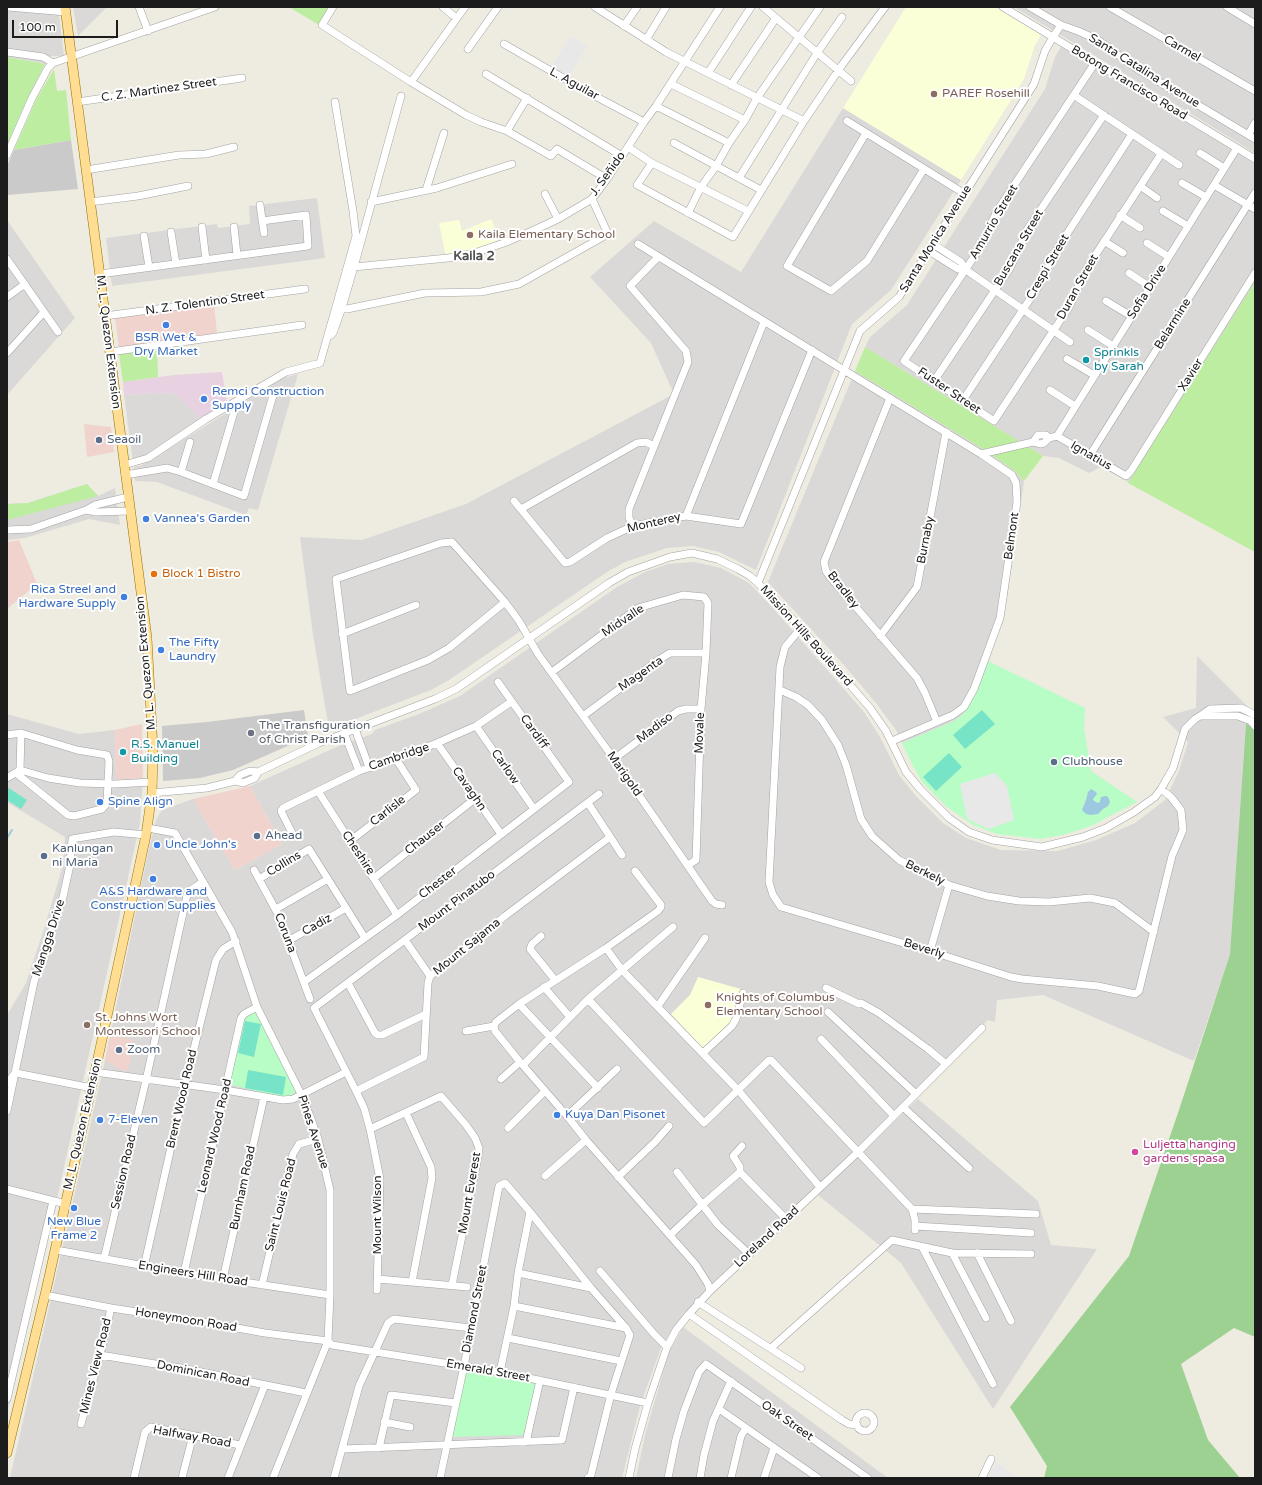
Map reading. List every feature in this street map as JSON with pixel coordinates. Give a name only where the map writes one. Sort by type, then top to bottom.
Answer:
[{"type":"main road","name":"M. L. Quezon Extension","points":[[7,1452],[56,1250],[92,1088],[147,831],[153,782],[152,716],[147,638],[65,10]]},
{"type":"street","points":[[8,7],[65,10]]},
{"type":"street","points":[[140,7],[148,31]]},
{"type":"street","points":[[7,155],[32,98],[48,68],[53,63],[148,31],[199,10],[215,7]]},
{"type":"street","points":[[333,7],[322,24],[411,82],[466,115],[507,131],[551,156],[557,150],[607,179]]},
{"type":"street","points":[[443,7],[456,18]]},
{"type":"street","points":[[411,82],[465,7]]},
{"type":"street","points":[[468,49],[498,7]]},
{"type":"street","points":[[596,7],[646,40],[685,62],[804,121]]},
{"type":"street","points":[[624,26],[637,7]]},
{"type":"street","points":[[646,40],[666,7]]},
{"type":"street","name":"J. Señido","points":[[354,267],[448,258],[474,253],[504,243],[558,218],[592,199],[671,84],[720,7]]},
{"type":"street","points":[[708,73],[751,7]]},
{"type":"street","points":[[763,7],[851,82]]},
{"type":"street","points":[[688,212],[701,187],[745,120],[757,98],[820,7]]},
{"type":"street","points":[[652,163],[637,185],[732,237],[804,121],[884,7]]},
{"type":"street","name":"Botong Francisco Road","points":[[1003,7],[1255,159]]},
{"type":"street","name":"Santa Catalina Avenue","points":[[1030,7],[1061,25],[1098,40],[1136,68],[1255,139]]},
{"type":"street","name":"Carmel","points":[[1110,7],[1255,92]]},
{"type":"street","points":[[1227,7],[1255,24]]},
{"type":"street","points":[[739,178],[817,53],[842,17]]},
{"type":"street","points":[[731,85],[776,18]]},
{"type":"street","name":"Santa Monica Avenue","points":[[758,583],[860,331],[899,297],[1034,84],[1045,51],[1052,37],[1061,25]]},
{"type":"street","name":"L. Aguilar","points":[[504,44],[592,95],[644,122]]},
{"type":"street","points":[[7,52],[44,58],[53,63]]},
{"type":"street","name":"Amurrio Street","points":[[904,361],[966,270],[980,248],[997,211],[1075,96],[1095,63]]},
{"type":"street","points":[[486,74],[622,156]]},
{"type":"street","name":"C. Z. Martinez Street","points":[[77,102],[242,78]]},
{"type":"street","points":[[671,84],[745,120]]},
{"type":"street","points":[[326,339],[332,333],[342,308],[401,96]]},
{"type":"street","points":[[1075,96],[1179,165]]},
{"type":"street","points":[[507,131],[527,98]]},
{"type":"street","points":[[125,470],[148,458],[218,412],[286,372],[320,363],[356,236],[335,102]]},
{"type":"street","points":[[656,106],[729,143]]},
{"type":"street","name":"Buscana Street","points":[[934,381],[1010,268],[1027,230],[1104,115]]},
{"type":"street","points":[[847,121],[965,194]]},
{"type":"street","points":[[1248,135],[1255,123]]},
{"type":"street","points":[[426,190],[444,133]]},
{"type":"street","points":[[866,133],[787,266],[831,291],[866,261],[924,169]]},
{"type":"street","name":"Crespi Street","points":[[963,400],[1038,287],[1057,249],[1132,134]]},
{"type":"street","points":[[674,143],[761,190]]},
{"type":"street","points":[[86,170],[179,155],[206,154],[234,147]]},
{"type":"street","points":[[628,147],[652,163],[748,211]]},
{"type":"street","name":"Sofia Drive","points":[[1053,437],[1075,406],[1237,148]]},
{"type":"street","points":[[1200,153],[1224,168]]},
{"type":"street","name":"Duran Street","points":[[994,421],[1069,307],[1087,268],[1161,154]]},
{"type":"street","points":[[371,202],[451,184],[512,164]]},
{"type":"street","points":[[1182,183],[1206,197]]},
{"type":"street","points":[[1214,185],[1255,209]]},
{"type":"street","points":[[90,202],[138,196],[188,186]]},
{"type":"street","points":[[1140,186],[1157,198]]},
{"type":"street","name":"Belarmine","points":[[1090,455],[1255,193]]},
{"type":"street","points":[[545,194],[558,218]]},
{"type":"street","points":[[342,308],[347,309],[425,293],[481,292],[519,284],[608,234],[592,199]]},
{"type":"street","points":[[260,205],[264,233]]},
{"type":"street","points":[[1163,212],[1188,226]]},
{"type":"street","points":[[100,274],[308,246],[306,215],[262,221]]},
{"type":"street","points":[[1120,216],[1140,228]]},
{"type":"street","points":[[202,227],[206,260]]},
{"type":"street","points":[[234,227],[237,255]]},
{"type":"street","points":[[171,232],[176,264]]},
{"type":"street","points":[[144,236],[149,267]]},
{"type":"street","points":[[1104,241],[1123,253]]},
{"type":"street","points":[[1147,243],[1169,257]]},
{"type":"street","name":"Belmont","points":[[638,244],[946,432],[1012,475],[1016,483],[1017,502],[1000,618],[974,689],[964,707],[953,715],[892,741]]},
{"type":"street","points":[[933,244],[961,262],[966,270],[1070,342]]},
{"type":"street","points":[[929,251],[958,270],[966,270]]},
{"type":"street","points":[[633,526],[629,509],[688,362],[686,351],[630,286],[658,257]]},
{"type":"street","points":[[7,259],[58,332]]},
{"type":"street","points":[[1129,273],[1150,287]]},
{"type":"street","name":"Xavier","points":[[1126,476],[1131,471],[1255,273]]},
{"type":"street","points":[[7,297],[25,284]]},
{"type":"street","name":"N. Z. Tolentino Street","points":[[105,316],[305,289]]},
{"type":"street","points":[[1106,301],[1131,316]]},
{"type":"street","points":[[7,353],[44,312]]},
{"type":"street","points":[[686,516],[764,322]]},
{"type":"street","points":[[110,352],[302,325]]},
{"type":"street","points":[[1088,330],[1113,346]]},
{"type":"street","name":"Monterey","points":[[514,500],[565,563],[570,562],[607,538],[633,526],[686,516],[741,524],[812,350]]},
{"type":"street","points":[[1068,359],[1094,376]]},
{"type":"street","name":"Fuster Street","points":[[904,361],[994,421]]},
{"type":"street","points":[[1050,390],[1075,406]]},
{"type":"street","points":[[125,470],[167,468],[244,496],[274,392]]},
{"type":"street","name":"Bradley","points":[[890,398],[824,562],[826,571],[830,577],[917,678],[937,722]]},
{"type":"street","points":[[213,484],[234,412]]},
{"type":"street","name":"Burnaby","points":[[880,636],[917,587],[946,432]]},
{"type":"street","points":[[981,454],[1033,442],[1040,444],[1053,437]]},
{"type":"street","name":"Ignatius","points":[[1053,437],[1090,455],[1126,476]]},
{"type":"street","points":[[180,472],[190,442]]},
{"type":"street","points":[[521,509],[637,442],[646,442],[654,446]]},
{"type":"street","points":[[7,530],[31,529],[86,510],[95,505],[128,498]]},
{"type":"street","points":[[86,510],[96,512],[130,511]]},
{"type":"street","name":"Marigold","points":[[342,634],[336,579],[441,542],[452,542],[505,602],[552,672],[712,901],[716,904],[722,905]]},
{"type":"street","name":"Mission Hills Boulevard","points":[[152,793],[207,788],[235,781],[240,775],[250,771],[258,772],[318,743],[436,699],[456,688],[609,583],[628,572],[670,557],[692,553],[717,559],[750,576],[758,583],[801,628],[870,708],[892,741],[906,772],[935,805],[948,818],[969,832],[992,840],[1042,847],[1083,837],[1106,828],[1134,812],[1155,796],[1161,789],[1172,768],[1185,730],[1194,719],[1200,716]]},
{"type":"street","name":"Midvalle","points":[[552,672],[638,608],[683,595],[704,597]]},
{"type":"street","name":"Movale","points":[[688,865],[696,860],[701,709],[706,653],[708,603],[704,597]]},
{"type":"street","points":[[416,605],[342,634],[350,691],[428,660],[449,648],[505,602]]},
{"type":"street","name":"Beverly","points":[[801,628],[785,647],[780,667],[769,882],[772,895],[781,907],[1022,980],[1098,986],[1135,994],[1139,991],[1172,856],[1183,830],[1181,810],[1171,797],[1161,789]]},
{"type":"street","name":"Magenta","points":[[583,716],[670,653],[706,653]]},
{"type":"street","name":"Cardiff","points":[[498,682],[570,782]]},
{"type":"street","name":"Berkely","points":[[780,690],[796,697],[808,705],[822,720],[838,745],[844,759],[861,819],[872,836],[899,860],[949,885],[987,896],[1049,902],[1090,898],[1114,903],[1154,932]]},
{"type":"street","name":"Cambridge","points":[[293,835],[281,811],[283,808],[359,771],[396,759],[476,726],[511,702]]},
{"type":"street","points":[[1200,716],[1210,709],[1233,708],[1241,708],[1255,715]]},
{"type":"street","name":"Madiso","points":[[614,759],[678,711],[686,709],[701,709]]},
{"type":"street","points":[[1200,716],[1238,716],[1251,721],[1255,726]]},
{"type":"street","name":"Carlow","points":[[476,726],[534,809]]},
{"type":"street","points":[[355,729],[369,767]]},
{"type":"street","points":[[18,772],[21,733]]},
{"type":"street","points":[[7,734],[21,733],[77,750],[107,755],[109,761],[106,802],[102,809],[71,816],[62,811],[18,772]]},
{"type":"street","points":[[344,733],[359,771]]},
{"type":"street","name":"Cavaghn","points":[[437,743],[501,834]]},
{"type":"street","name":"Carlisle","points":[[350,840],[416,790],[396,759]]},
{"type":"street","points":[[7,778],[18,772],[80,784],[153,782]]},
{"type":"street","name":"Chester","points":[[304,982],[397,915],[570,782]]},
{"type":"street","name":"Cheshire","points":[[318,791],[397,915]]},
{"type":"street","name":"Mount Pinatubo","points":[[314,1008],[599,794]]},
{"type":"street","name":"Chauser","points":[[374,878],[476,798]]},
{"type":"street","points":[[588,803],[622,855]]},
{"type":"street","name":"Pines Avenue","points":[[147,831],[175,833],[232,932],[258,1007],[302,1094],[318,1139],[330,1190],[330,1294],[328,1341],[273,1478]]},
{"type":"street","name":"Mangga Drive","points":[[7,1111],[34,982],[64,891],[70,865],[72,839],[114,832],[147,831]]},
{"type":"street","name":"Mount Sajama","points":[[356,1091],[424,1057],[428,983],[430,976],[495,924],[610,837]]},
{"type":"street","name":"Collins","points":[[259,879],[309,849],[328,879]]},
{"type":"street","name":"Coruna","points":[[254,870],[276,909],[310,998]]},
{"type":"street","points":[[466,1031],[494,1026],[496,1022],[519,1004],[606,948],[658,911],[661,907],[635,871]]},
{"type":"street","points":[[276,909],[328,879],[365,938]]},
{"type":"street","name":"Session Road","points":[[104,1259],[187,895],[189,891],[203,882]]},
{"type":"street","points":[[930,951],[949,885]]},
{"type":"street","name":"Cadiz","points":[[288,941],[346,908]]},
{"type":"street","points":[[502,1079],[522,1064],[588,999],[673,927]]},
{"type":"street","points":[[541,936],[532,944],[530,949],[555,980]]},
{"type":"street","points":[[658,1006],[705,938]]},
{"type":"street","points":[[405,940],[430,976]]},
{"type":"street","name":"Brent Wood Road","points":[[144,1267],[185,1085],[216,960],[223,949],[236,941]]},
{"type":"street","points":[[606,948],[622,970],[738,1090],[820,1187]]},
{"type":"street","points":[[348,983],[375,1033],[378,1035],[382,1035],[426,1014]]},
{"type":"street","points":[[544,987],[570,1017]]},
{"type":"street","points":[[826,988],[859,1004],[861,1003],[878,1013],[946,1064]]},
{"type":"street","points":[[703,1053],[732,1026],[736,1019],[743,992]]},
{"type":"street","points":[[588,999],[704,1123],[770,1059],[912,1209],[915,1220],[915,1228],[1031,1233]]},
{"type":"street","points":[[519,1004],[598,1088]]},
{"type":"street","name":"Leonard Wood Road","points":[[184,1273],[241,1018],[244,1014],[258,1007]]},
{"type":"street","name":"Mount Wilson","points":[[314,1008],[364,1108],[370,1129],[380,1179],[377,1290]]},
{"type":"street","points":[[828,1012],[916,1094]]},
{"type":"street","points":[[494,1026],[495,1031],[586,1140],[696,1265],[708,1284],[710,1291]]},
{"type":"street","name":"Loreland Road","points":[[629,1478],[635,1449],[648,1402],[667,1347],[676,1330],[698,1302],[858,1152],[982,1028]]},
{"type":"street","points":[[821,1038],[894,1116]]},
{"type":"street","points":[[567,1116],[617,1069]]},
{"type":"street","points":[[95,1072],[288,1100],[346,1072]]},
{"type":"street","points":[[7,1084],[16,1073],[92,1088]]},
{"type":"street","points":[[508,1128],[545,1091]]},
{"type":"street","name":"Mount Everest","points":[[370,1129],[441,1096],[475,1138],[479,1148],[478,1157],[452,1285]]},
{"type":"street","name":"Burnham Road","points":[[223,1279],[264,1097]]},
{"type":"street","points":[[903,1107],[969,1168]]},
{"type":"street","points":[[406,1113],[431,1167],[432,1178],[412,1282]]},
{"type":"street","points":[[618,1177],[655,1142],[669,1126]]},
{"type":"street","name":"Saint Louis Road","points":[[262,1285],[293,1154],[299,1144],[318,1139]]},
{"type":"street","points":[[545,1176],[586,1140]]},
{"type":"street","points":[[742,1146],[733,1156],[740,1167],[740,1172],[786,1219]]},
{"type":"street","points":[[677,1172],[718,1224],[749,1254]]},
{"type":"street","points":[[670,1235],[740,1172]]},
{"type":"street","name":"Diamond Street","points":[[440,1478],[464,1366],[499,1186],[502,1184],[507,1185],[530,1212]]},
{"type":"street","points":[[7,1189],[66,1204]]},
{"type":"street","points":[[7,1399],[53,1201]]},
{"type":"street","points":[[912,1209],[1036,1214]]},
{"type":"street","points":[[500,1372],[514,1306],[518,1273],[530,1212]]},
{"type":"street","points":[[530,1212],[591,1288],[626,1328],[630,1335],[611,1394],[588,1478]]},
{"type":"street","points":[[771,1348],[892,1240],[952,1253],[1031,1254]]},
{"type":"street","points":[[922,1247],[993,1384]]},
{"type":"street","name":"Engineers Hill Road","points":[[56,1250],[144,1267],[330,1294]]},
{"type":"street","points":[[952,1253],[986,1318]]},
{"type":"street","points":[[978,1253],[1010,1321]]},
{"type":"street","points":[[600,1271],[667,1347]]},
{"type":"street","points":[[518,1273],[591,1288]]},
{"type":"street","points":[[378,1278],[467,1287]]},
{"type":"street","name":"Honeymoon Road","points":[[45,1295],[111,1308],[265,1333],[328,1341]]},
{"type":"street","points":[[698,1302],[802,1368]]},
{"type":"street","points":[[514,1306],[626,1328]]},
{"type":"street","name":"Mines View Road","points":[[81,1424],[111,1308]]},
{"type":"street","points":[[689,1314],[842,1420],[849,1424],[857,1425]]},
{"type":"street","points":[[334,1478],[359,1386],[388,1323],[394,1319],[471,1328]]},
{"type":"street","points":[[508,1338],[621,1361]]},
{"type":"street","name":"Emerald Street","points":[[328,1341],[332,1345],[500,1372],[648,1402]]},
{"type":"street","name":"Dominican Road","points":[[100,1355],[186,1369],[306,1393]]},
{"type":"street","name":"Oak Street","points":[[668,1478],[676,1438],[684,1411],[699,1372],[706,1364],[868,1478]]},
{"type":"street","points":[[526,1442],[540,1380]]},
{"type":"street","points":[[700,1478],[704,1455],[713,1421],[731,1382]]},
{"type":"street","points":[[228,1478],[265,1385]]},
{"type":"street","points":[[343,1449],[562,1440],[574,1387]]},
{"type":"street","points":[[379,1448],[391,1395],[456,1403]]},
{"type":"street","points":[[719,1409],[818,1478]]},
{"type":"street","points":[[384,1422],[410,1427]]},
{"type":"street","name":"Halfway Road","points":[[134,1478],[145,1432],[150,1427],[240,1445]]},
{"type":"street","points":[[731,1478],[741,1436],[746,1428]]},
{"type":"street","points":[[182,1478],[193,1435]]},
{"type":"street","points":[[764,1478],[774,1448]]},
{"type":"street","points":[[982,1478],[991,1459]]},
{"type":"street","points":[[854,1478],[858,1471]]},
{"type":"shaded area","points":[[7,7],[58,7],[64,56],[50,56],[46,64],[7,57]]},
{"type":"shaded area","points":[[73,7],[107,7],[78,36]]},
{"type":"shaded area","name":"PAREF Rosehill","points":[[906,7],[995,7],[1041,35],[1035,45],[1024,79],[961,180],[843,108]]},
{"type":"shaded area","points":[[1014,7],[1255,7],[1255,153],[1206,123]]},
{"type":"shaded area","points":[[570,36],[587,46],[568,78],[551,68]]},
{"type":"shaded area","points":[[1061,47],[1255,164],[1255,552],[1101,467],[1089,473],[1059,458],[1043,456],[865,347],[870,337],[907,305],[1045,89],[1055,57]]},
{"type":"shaded area","points":[[843,108],[961,180],[891,290],[852,324],[756,570],[719,552],[693,546],[667,548],[625,562],[607,572],[449,680],[431,690],[329,729],[313,635],[300,537],[362,540],[466,504],[674,394],[651,343],[590,277],[654,221],[741,272]]},
{"type":"shaded area","points":[[71,140],[78,189],[7,195],[7,166],[14,150]]},
{"type":"shaded area","points":[[317,198],[325,258],[112,286],[106,238],[217,224],[218,228],[250,224],[249,206]]},
{"type":"shaded area","name":"Kaila Elementary School","points":[[491,219],[500,239],[470,252],[446,257],[439,223],[459,220],[462,231]]},
{"type":"shaded area","points":[[7,220],[75,318],[7,395]]},
{"type":"shaded area","name":"BSR Wet & Dry Market","points":[[214,304],[217,333],[119,348],[115,318]]},
{"type":"shaded area","points":[[855,371],[983,449],[1015,471],[1024,481],[1004,619],[972,701],[963,714],[954,721],[902,743],[896,730],[876,703],[844,665],[768,582]]},
{"type":"shaded area","name":"Remci Construction Supply","points":[[222,372],[227,402],[201,419],[176,394],[158,393],[124,395],[123,382],[174,375]]},
{"type":"shaded area","points":[[298,374],[258,510],[249,508],[246,515],[157,482],[135,481],[134,467],[142,465],[283,378]]},
{"type":"shaded area","points":[[158,393],[176,394],[201,419],[138,461],[133,462],[124,395]]},
{"type":"shaded area","points":[[84,424],[111,427],[114,452],[87,457]]},
{"type":"shaded area","points":[[87,484],[98,496],[115,488],[120,525],[89,519],[25,538],[7,540],[7,504],[28,503]]},
{"type":"shaded area","points":[[19,540],[37,584],[7,609],[7,542]]},
{"type":"shaded area","points":[[694,562],[721,568],[749,583],[864,712],[880,737],[899,775],[915,795],[943,823],[966,838],[1001,850],[1058,851],[1096,840],[1135,823],[1165,800],[1179,771],[1188,742],[1163,717],[1196,708],[1197,656],[1247,706],[1230,954],[1194,1061],[1043,995],[997,1000],[995,1022],[988,1020],[821,1184],[707,1288],[662,1345],[640,1406],[622,1478],[10,1478],[105,1060],[149,848],[156,820],[162,810],[193,799],[235,870],[282,844],[250,786],[341,745],[372,734],[375,730],[419,714],[460,696],[617,587],[645,572],[668,564]]},
{"type":"shaded area","points":[[304,710],[308,737],[233,770],[200,778],[163,781],[162,726]]},
{"type":"shaded area","points":[[7,714],[79,734],[115,730],[116,780],[143,778],[140,823],[55,1208],[7,1412],[7,1015],[26,983],[44,929],[63,865],[65,837],[8,803],[7,805]]},
{"type":"shaded area","points":[[142,724],[143,778],[116,780],[115,730]]},
{"type":"shaded area","points":[[995,773],[1007,786],[1014,820],[989,829],[967,819],[960,784]]},
{"type":"shaded area","points":[[250,786],[282,844],[235,870],[193,799]]},
{"type":"shaded area","name":"Knights of Columbus Elementary School","points":[[698,977],[741,989],[731,1021],[704,1049],[671,1014],[690,995]]},
{"type":"shaded area","name":"Zoom","points":[[110,1035],[134,1040],[128,1071],[119,1069],[105,1060]]},
{"type":"shaded area","points":[[918,1099],[1038,1201],[1051,1245],[1097,1249],[993,1409],[901,1263],[818,1195]]},
{"type":"shaded area","points":[[683,1327],[888,1478],[636,1478],[646,1431],[669,1352]]},
{"type":"shaded area","points":[[996,1462],[1019,1478],[987,1478]]},
{"type":"green space","points":[[289,7],[330,7],[319,25]]},
{"type":"green space","points":[[7,57],[45,64],[29,95],[7,146]]},
{"type":"green space","points":[[54,69],[57,91],[66,90],[71,140],[14,150],[36,100]]},
{"type":"green space","points":[[1255,282],[1255,552],[1128,483]]},
{"type":"green space","points":[[865,347],[1043,456],[1024,481],[1015,471],[983,449],[855,371]]},
{"type":"green space","points":[[157,349],[158,377],[123,382],[119,354]]},
{"type":"green space","points":[[87,484],[98,496],[7,520],[7,504],[28,503]]},
{"type":"green space","points":[[988,661],[1085,708],[1084,728],[1091,771],[1137,802],[1091,826],[1063,835],[1040,839],[997,834],[973,825],[947,807],[923,783],[902,743],[954,721],[963,714],[972,701]]},
{"type":"green space","points":[[982,710],[995,724],[965,749],[953,735]]},
{"type":"green space","points":[[1246,723],[1255,730],[1255,1337],[1234,1328],[1181,1364],[1208,1440],[1240,1478],[1044,1478],[1047,1466],[1010,1407],[1129,1256],[1230,954]]},
{"type":"green space","points":[[949,753],[962,767],[936,791],[923,777]]},
{"type":"green space","points":[[7,787],[27,800],[21,809],[7,800]]},
{"type":"green space","points":[[255,1011],[258,1013],[296,1090],[294,1094],[285,1098],[228,1084],[244,1019],[246,1016]]},
{"type":"green space","points":[[245,1021],[261,1024],[254,1057],[238,1053]]},
{"type":"green space","points":[[248,1070],[286,1077],[283,1095],[245,1088]]},
{"type":"green space","points":[[466,1371],[536,1384],[524,1435],[451,1437]]},
{"type":"water","points":[[1091,789],[1097,794],[1093,799],[1094,801],[1098,803],[1100,802],[1101,797],[1106,796],[1110,802],[1108,806],[1098,814],[1091,815],[1086,814],[1082,810],[1088,792]]},
{"type":"waterway","points":[[7,838],[12,830]]},
{"type":"place","name":"PAREF Rosehill","points":[[934,94]]},
{"type":"place","name":"Kaila Elementary School","points":[[470,235]]},
{"type":"place","name":"BSR Wet & Dry Market","points":[[166,325]]},
{"type":"place","name":"Sprinkls by Sarah","points":[[1086,360]]},
{"type":"place","name":"Remci Construction Supply","points":[[204,399]]},
{"type":"place","name":"Seaoil","points":[[99,440]]},
{"type":"place","name":"Vannea's Garden","points":[[146,519]]},
{"type":"place","name":"Block 1 Bistro","points":[[154,574]]},
{"type":"place","name":"Rica Streel and Hardware Supply","points":[[124,597]]},
{"type":"place","name":"The Fifty Laundry","points":[[161,650]]},
{"type":"place","name":"The Transfiguration of Christ Parish","points":[[251,733]]},
{"type":"place","name":"R.S. Manuel Building","points":[[123,752]]},
{"type":"place","name":"Clubhouse","points":[[1054,762]]},
{"type":"place","name":"Spine Align","points":[[100,802]]},
{"type":"place","name":"Ahead","points":[[257,836]]},
{"type":"place","name":"Uncle John's","points":[[157,845]]},
{"type":"place","name":"Kanlungan ni Maria","points":[[44,856]]},
{"type":"place","name":"A&S Hardware and Construction Supplies","points":[[153,879]]},
{"type":"place","name":"Knights of Columbus Elementary School","points":[[708,1005]]},
{"type":"place","name":"St. Johns Wort Montessori School","points":[[87,1025]]},
{"type":"place","name":"Zoom","points":[[119,1050]]},
{"type":"place","name":"Kuya Dan Pisonet","points":[[557,1115]]},
{"type":"place","name":"7-Eleven","points":[[100,1120]]},
{"type":"place","name":"Luljetta hanging gardens spasa","points":[[1135,1152]]},
{"type":"place","name":"New Blue Frame 2","points":[[74,1208]]},
{"type":"district","name":"Kaila 2","points":[[474,257]]}]
